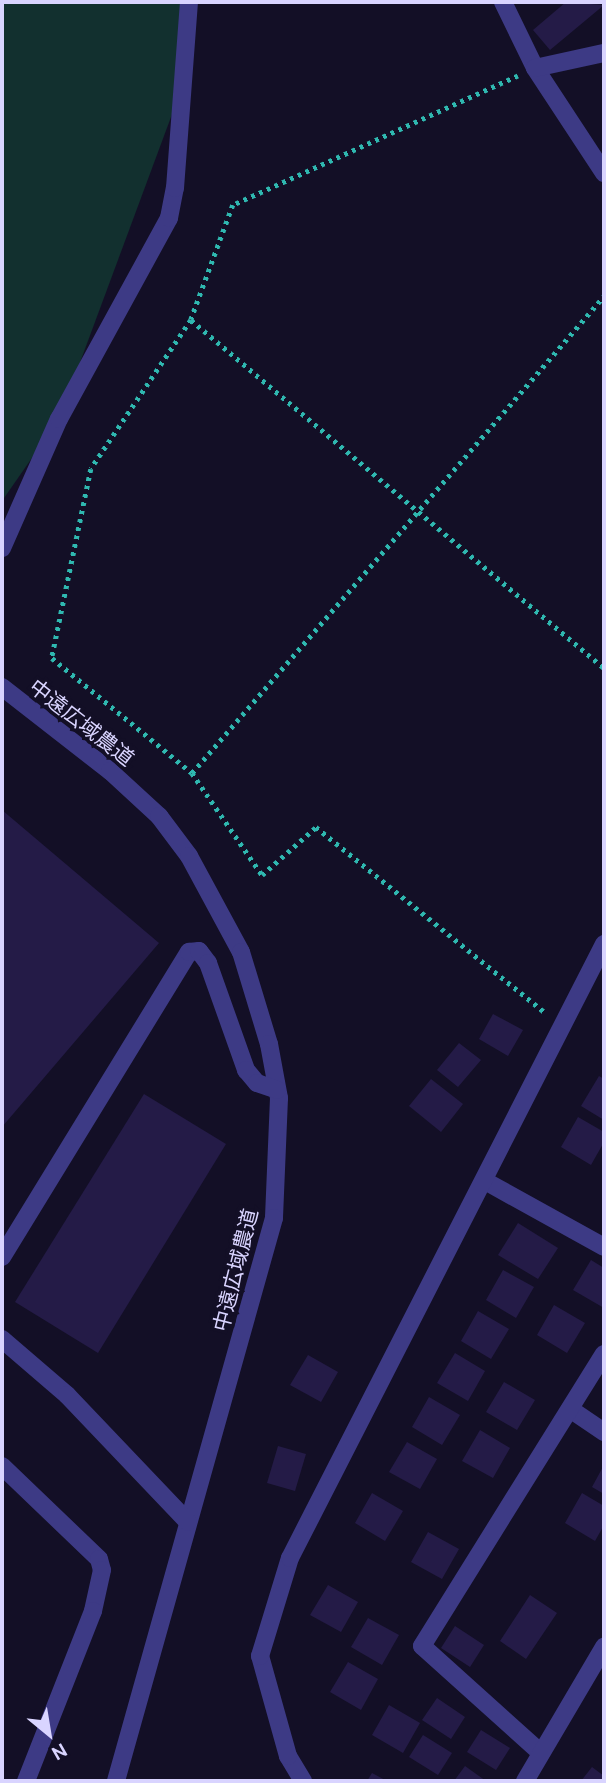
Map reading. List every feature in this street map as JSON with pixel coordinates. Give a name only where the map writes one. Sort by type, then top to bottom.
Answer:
[{"type":"street","points":[[2,548],[59,419],[169,218],[175,188],[189,2]]},
{"type":"street","points":[[503,2],[535,68],[604,173]]},
{"type":"street","points":[[535,68],[604,53]]},
{"type":"street","name":"中遠広域農道","points":[[2,687],[110,771],[159,816],[189,856],[241,952],[269,1044],[277,1090],[274,1218],[116,1781]]},
{"type":"street","points":[[303,1781],[288,1756],[260,1656],[290,1558],[604,944]]},
{"type":"street","points":[[2,1256],[189,952],[199,951],[208,963],[246,1070],[257,1083],[277,1090]]},
{"type":"street","points":[[485,1181],[604,1247]]},
{"type":"street","points":[[2,1339],[67,1395],[188,1522]]},
{"type":"street","points":[[541,1753],[422,1646],[604,1354]]},
{"type":"street","points":[[570,1409],[604,1432]]},
{"type":"street","points":[[2,1466],[99,1559],[102,1570],[93,1611],[26,1781]]},
{"type":"street","points":[[525,1781],[603,1653]]},
{"type":"path","points":[[535,68],[233,205],[191,320],[91,469],[52,658],[192,773],[262,874],[316,827],[563,1027]]},
{"type":"path","points":[[192,773],[604,296]]},
{"type":"path","points":[[191,320],[604,668]]},
{"type":"green space","points":[[2,2],[187,2],[184,82],[59,419],[2,501]]},
{"type":"building","points":[[566,2],[604,5],[550,50],[533,30]]},
{"type":"building","points":[[2,810],[159,943],[2,1127]]},
{"type":"building","points":[[493,1014],[523,1030],[508,1056],[479,1039]]},
{"type":"building","points":[[459,1043],[481,1060],[458,1087],[437,1070]]},
{"type":"building","points":[[599,1076],[604,1079],[604,1120],[581,1106]]},
{"type":"building","points":[[431,1079],[463,1104],[441,1132],[409,1106]]},
{"type":"building","points":[[144,1094],[226,1144],[98,1353],[15,1302]]},
{"type":"building","points":[[578,1117],[604,1132],[604,1142],[591,1165],[561,1147]]},
{"type":"building","points":[[518,1223],[558,1248],[538,1279],[498,1255]]},
{"type":"building","points":[[591,1260],[604,1268],[604,1308],[573,1290]]},
{"type":"building","points":[[503,1270],[534,1287],[516,1318],[486,1300]]},
{"type":"building","points":[[554,1305],[585,1323],[567,1353],[537,1335]]},
{"type":"building","points":[[478,1311],[509,1329],[491,1359],[461,1341]]},
{"type":"building","points":[[455,1353],[485,1371],[468,1401],[437,1383]]},
{"type":"building","points":[[308,1355],[338,1372],[321,1402],[290,1385]]},
{"type":"building","points":[[504,1382],[535,1400],[517,1430],[486,1412]]},
{"type":"building","points":[[429,1397],[460,1415],[442,1445],[412,1427]]},
{"type":"building","points":[[480,1430],[510,1448],[493,1478],[462,1461]]},
{"type":"building","points":[[407,1442],[437,1459],[420,1489],[389,1472]]},
{"type":"building","points":[[278,1446],[306,1454],[295,1491],[267,1483]]},
{"type":"building","points":[[604,1465],[604,1494],[592,1487]]},
{"type":"building","points":[[372,1493],[403,1511],[385,1541],[355,1523]]},
{"type":"building","points":[[582,1493],[604,1506],[604,1525],[595,1541],[565,1523]]},
{"type":"building","points":[[428,1532],[459,1549],[442,1579],[411,1562]]},
{"type":"building","points":[[328,1585],[358,1602],[341,1632],[310,1615]]},
{"type":"building","points":[[530,1595],[557,1613],[526,1659],[500,1641]]},
{"type":"building","points":[[368,1618],[399,1635],[382,1665],[351,1647]]},
{"type":"building","points":[[455,1626],[484,1645],[470,1667],[441,1648]]},
{"type":"building","points":[[348,1662],[378,1679],[361,1710],[330,1692]]},
{"type":"building","points":[[437,1698],[465,1717],[451,1739],[422,1720]]},
{"type":"building","points":[[389,1705],[420,1723],[403,1753],[372,1735]]},
{"type":"building","points":[[481,1730],[510,1748],[496,1770],[467,1752]]},
{"type":"building","points":[[423,1735],[452,1753],[438,1775],[409,1757]]},
{"type":"building","points":[[465,1766],[486,1781],[454,1781]]},
{"type":"building","points":[[592,1767],[604,1776],[604,1781],[581,1781]]},
{"type":"building","points":[[372,1773],[387,1781],[367,1781]]}]
